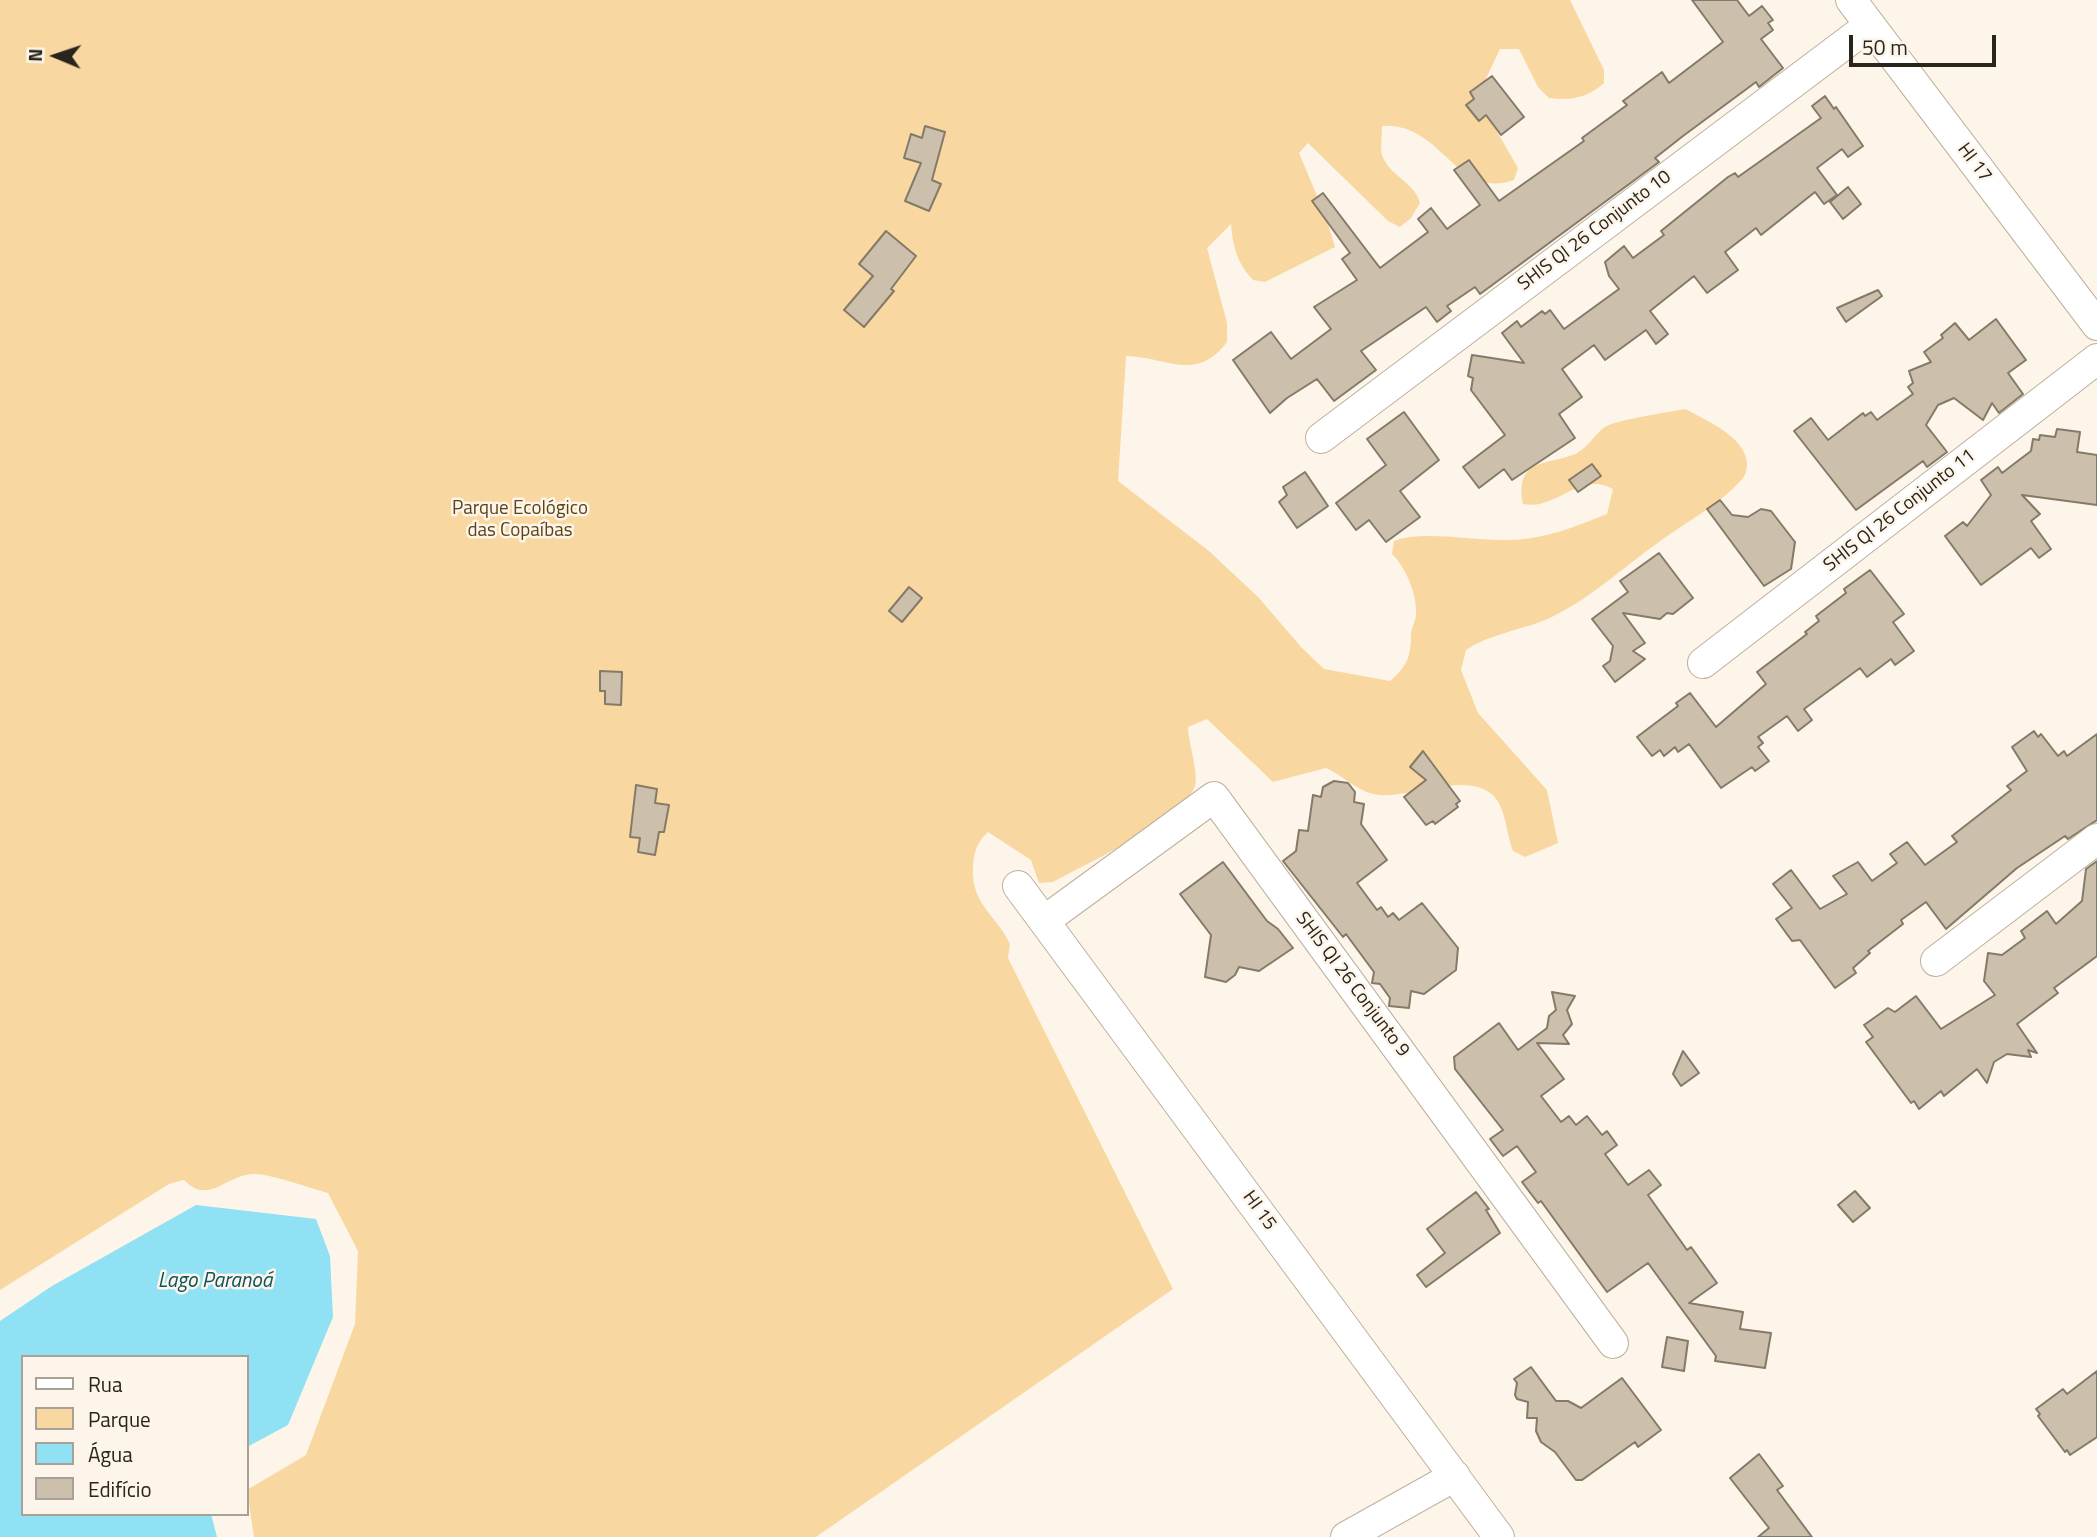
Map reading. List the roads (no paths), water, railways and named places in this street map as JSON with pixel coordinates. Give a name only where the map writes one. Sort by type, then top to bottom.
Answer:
[{"type":"street","name":"HI 17","points":[[1851,0],[2097,325]]},
{"type":"street","name":"SHIS QI 26 Conjunto 10","points":[[1321,438],[1870,25]]},
{"type":"street","name":"SHIS QI 26 Conjunto 11","points":[[1703,663],[2097,359]]},
{"type":"street","name":"SHIS QI 26 Conjunto 9","points":[[1044,921],[1214,797],[1613,1343]]},
{"type":"street","points":[[1936,961],[2097,839]]},
{"type":"street","name":"HI 15","points":[[1018,887],[1499,1537]]},
{"type":"street","points":[[1346,1537],[1455,1476]]},
{"type":"water","name":"Lago Paranoá","points":[[196,1205],[316,1219],[330,1256],[333,1317],[288,1425],[248,1446],[248,1355],[21,1355],[21,1516],[212,1516],[217,1537],[0,1537],[0,1321],[52,1286]]},
{"type":"park label","name":"Parque Ecológico das Copaíbas","points":[[520,520]]}]
